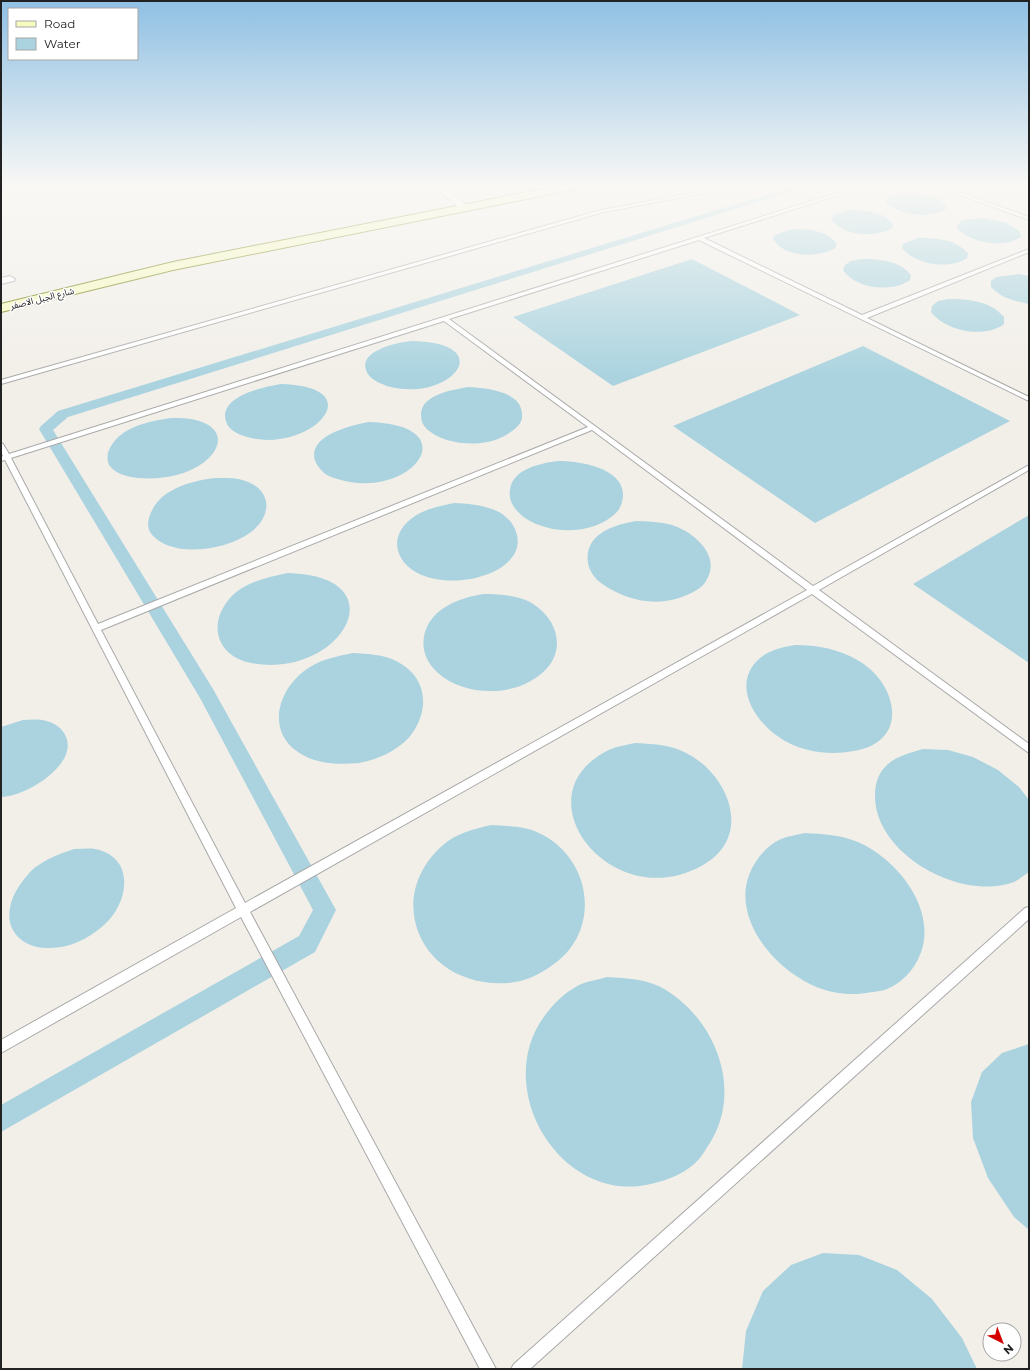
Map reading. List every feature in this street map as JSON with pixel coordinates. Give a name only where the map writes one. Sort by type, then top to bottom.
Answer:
[{"type":"street","name":"شارع الجبل الاصفر","points":[[1,308],[173,266],[254,250]]},
{"type":"lane","points":[[1,382],[469,250]]},
{"type":"lane","points":[[4,458],[662,250]]},
{"type":"lane","points":[[723,250],[1029,400]]},
{"type":"lane","points":[[861,318],[1029,250]]},
{"type":"lane","points":[[445,319],[1029,748]]},
{"type":"lane","points":[[97,628],[592,428]]},
{"type":"lane","points":[[1,445],[4,458],[97,628],[242,909],[488,1369]]},
{"type":"lane","points":[[1,1047],[242,909],[814,590],[1029,468]]},
{"type":"lane","points":[[519,1369],[1029,912]]},
{"type":"water","points":[[785,250],[830,250],[811,255],[793,253]]},
{"type":"water","points":[[904,250],[965,250],[968,253],[967,258],[960,262],[942,265],[924,262],[908,254]]},
{"type":"water","points":[[692,259],[800,315],[613,386],[513,317]]},
{"type":"water","points":[[875,259],[895,263],[911,275],[910,280],[894,287],[884,288],[865,285],[856,281],[843,270],[845,265],[851,261]]},
{"type":"water","points":[[1019,274],[1029,276],[1029,304],[1003,296],[991,287],[991,281],[996,277]]},
{"type":"water","points":[[948,299],[972,300],[993,307],[1004,317],[1004,324],[996,329],[976,332],[966,331],[946,324],[937,319],[931,312],[932,306],[938,301]]},
{"type":"water","points":[[412,341],[439,344],[455,351],[460,361],[456,371],[445,380],[429,387],[409,389],[387,386],[369,376],[365,363],[368,357],[374,352],[390,345]]},
{"type":"water","points":[[863,346],[1010,421],[815,523],[673,426]]},
{"type":"water","points":[[281,384],[310,388],[324,396],[328,407],[322,419],[308,430],[289,437],[267,440],[244,436],[234,432],[228,426],[225,415],[228,407],[234,400],[253,391]]},
{"type":"water","points":[[468,387],[494,390],[511,397],[517,402],[521,409],[522,418],[520,423],[506,435],[488,442],[477,443],[455,442],[436,435],[426,428],[421,419],[421,414],[423,407],[432,397]]},
{"type":"water","points":[[172,418],[187,418],[202,422],[210,426],[215,431],[218,441],[216,447],[209,458],[203,463],[180,474],[163,478],[138,478],[126,476],[118,473],[109,465],[108,452],[120,436],[136,426]]},
{"type":"water","points":[[369,422],[400,426],[417,436],[423,448],[418,461],[405,472],[385,481],[361,483],[328,476],[319,468],[314,454],[317,446],[323,439],[342,429]]},
{"type":"water","points":[[558,461],[576,462],[598,467],[615,477],[621,485],[623,494],[623,499],[618,511],[607,520],[596,525],[584,529],[572,530],[559,530],[535,524],[525,518],[511,502],[510,490],[512,483],[516,477],[528,468],[544,463]]},
{"type":"water","points":[[215,478],[244,480],[256,486],[262,492],[266,505],[265,512],[258,526],[244,537],[236,541],[200,549],[182,549],[173,547],[160,542],[153,536],[148,528],[149,519],[154,506],[161,499],[168,493],[186,484]]},
{"type":"water","points":[[454,503],[479,505],[495,510],[509,520],[514,527],[518,545],[510,560],[495,571],[475,578],[453,580],[431,578],[413,570],[400,556],[397,546],[399,533],[411,519],[424,511]]},
{"type":"water","points":[[1029,515],[1029,663],[913,584]]},
{"type":"water","points":[[636,521],[672,525],[689,533],[697,539],[708,554],[711,563],[710,572],[706,581],[698,590],[676,599],[654,602],[642,601],[621,594],[601,583],[597,579],[591,571],[588,563],[588,553],[595,538],[610,528]]},
{"type":"water","points":[[288,573],[323,578],[343,591],[350,607],[346,626],[332,643],[311,657],[283,664],[251,663],[239,659],[223,646],[219,637],[219,617],[224,607],[231,597],[243,587],[265,578]]},
{"type":"water","points":[[484,594],[504,595],[523,599],[541,610],[554,627],[557,647],[554,657],[548,667],[537,677],[510,689],[494,691],[464,687],[450,681],[438,673],[426,656],[424,638],[426,629],[438,612],[456,601]]},
{"type":"water","points":[[795,645],[820,647],[844,653],[859,661],[872,671],[883,684],[889,697],[892,711],[890,725],[884,736],[872,745],[854,751],[828,753],[811,751],[795,746],[776,735],[766,726],[757,716],[747,693],[747,681],[750,670],[759,659],[767,653]]},
{"type":"water","points":[[353,653],[389,658],[405,666],[413,674],[419,683],[423,703],[417,725],[411,735],[394,750],[373,759],[359,763],[343,764],[327,763],[312,759],[298,752],[281,732],[279,720],[280,708],[284,696],[299,675],[310,667],[325,660]]},
{"type":"water","points":[[23,720],[42,720],[57,726],[61,729],[67,741],[67,752],[61,764],[39,783],[25,791],[1,797],[1,727]]},
{"type":"water","points":[[635,743],[665,746],[682,751],[698,760],[712,773],[723,788],[729,805],[731,821],[728,838],[719,853],[703,865],[669,877],[636,875],[608,863],[586,843],[574,819],[572,793],[584,769],[611,749]]},
{"type":"water","points":[[923,749],[948,750],[973,757],[998,770],[1019,787],[1029,800],[1029,872],[1014,882],[993,886],[970,885],[946,879],[924,868],[905,854],[889,836],[879,816],[875,795],[876,784],[879,776],[885,767],[893,760],[903,755]]},
{"type":"water","points":[[491,825],[529,829],[554,842],[573,863],[579,875],[583,889],[585,903],[584,917],[580,931],[573,945],[564,956],[553,965],[540,973],[520,981],[498,983],[484,982],[460,975],[441,963],[426,947],[417,928],[413,907],[416,886],[425,865],[442,846],[459,835]]},
{"type":"water","points":[[805,833],[839,836],[858,842],[889,862],[913,892],[921,910],[924,927],[923,945],[911,971],[891,987],[882,991],[855,994],[843,994],[825,990],[807,982],[789,971],[773,957],[760,940],[750,922],[746,902],[747,882],[755,863],[773,843],[787,837]]},
{"type":"water","points":[[74,849],[95,849],[108,854],[117,861],[122,871],[124,882],[123,893],[119,905],[104,925],[78,942],[57,948],[41,948],[32,946],[19,938],[11,925],[9,917],[10,908],[15,893],[24,879],[36,867],[51,858]]},
{"type":"water","points":[[607,977],[652,983],[666,990],[684,1003],[699,1020],[711,1038],[719,1058],[724,1079],[724,1101],[720,1122],[702,1156],[683,1172],[651,1184],[619,1186],[589,1177],[564,1160],[544,1136],[531,1108],[526,1078],[529,1047],[543,1018],[559,999],[574,988],[585,982]]},
{"type":"water","points":[[1029,1044],[1029,1230],[1014,1217],[988,1178],[973,1138],[971,1102],[982,1072],[1002,1053]]},
{"type":"water","points":[[823,1253],[859,1255],[897,1270],[932,1299],[962,1338],[977,1369],[742,1369],[746,1331],[763,1291],[791,1265]]},
{"type":"waterway","points":[[1,1119],[307,944],[325,910],[207,694],[46,429],[63,414],[597,250]]}]
